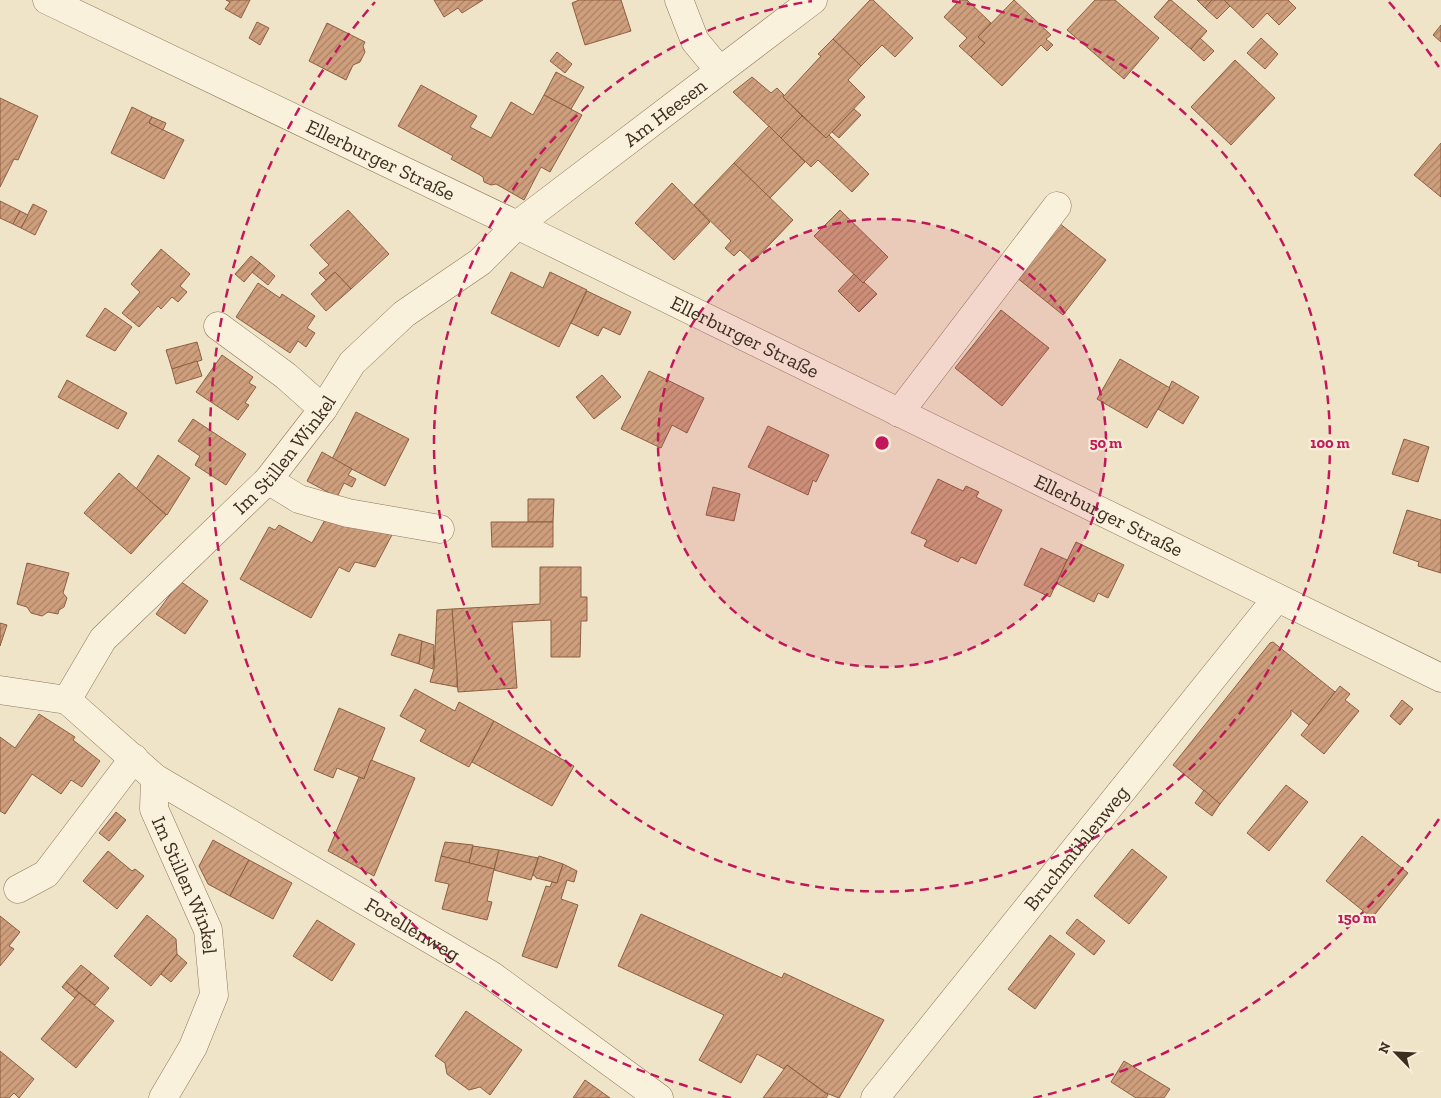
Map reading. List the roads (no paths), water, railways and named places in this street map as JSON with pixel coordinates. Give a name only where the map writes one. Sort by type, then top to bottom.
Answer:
[{"type":"street","name":"Ellerburger Straße","points":[[47,0],[517,225],[1441,678]]},
{"type":"street","points":[[679,0],[695,41],[719,70]]},
{"type":"street","name":"Am Heesen","points":[[517,225],[813,0]]},
{"type":"street","points":[[899,413],[1057,206]]},
{"type":"street","name":"Im Stillen Winkel","points":[[67,700],[103,639],[268,480],[323,409],[352,362],[404,314],[480,262],[517,225]]},
{"type":"street","points":[[218,326],[286,376],[323,409]]},
{"type":"street","points":[[268,480],[299,499],[348,513],[440,529]]},
{"type":"street","name":"Bruchmühlenweg","points":[[875,1098],[1277,598]]},
{"type":"street","points":[[0,690],[67,700],[155,778]]},
{"type":"street","points":[[18,889],[46,874],[134,758]]},
{"type":"street","name":"Im Stillen Winkel","points":[[155,778],[154,809],[208,930],[214,995],[193,1047],[163,1098]]},
{"type":"street","name":"Forellenweg","points":[[155,778],[491,975],[659,1098]]}]
